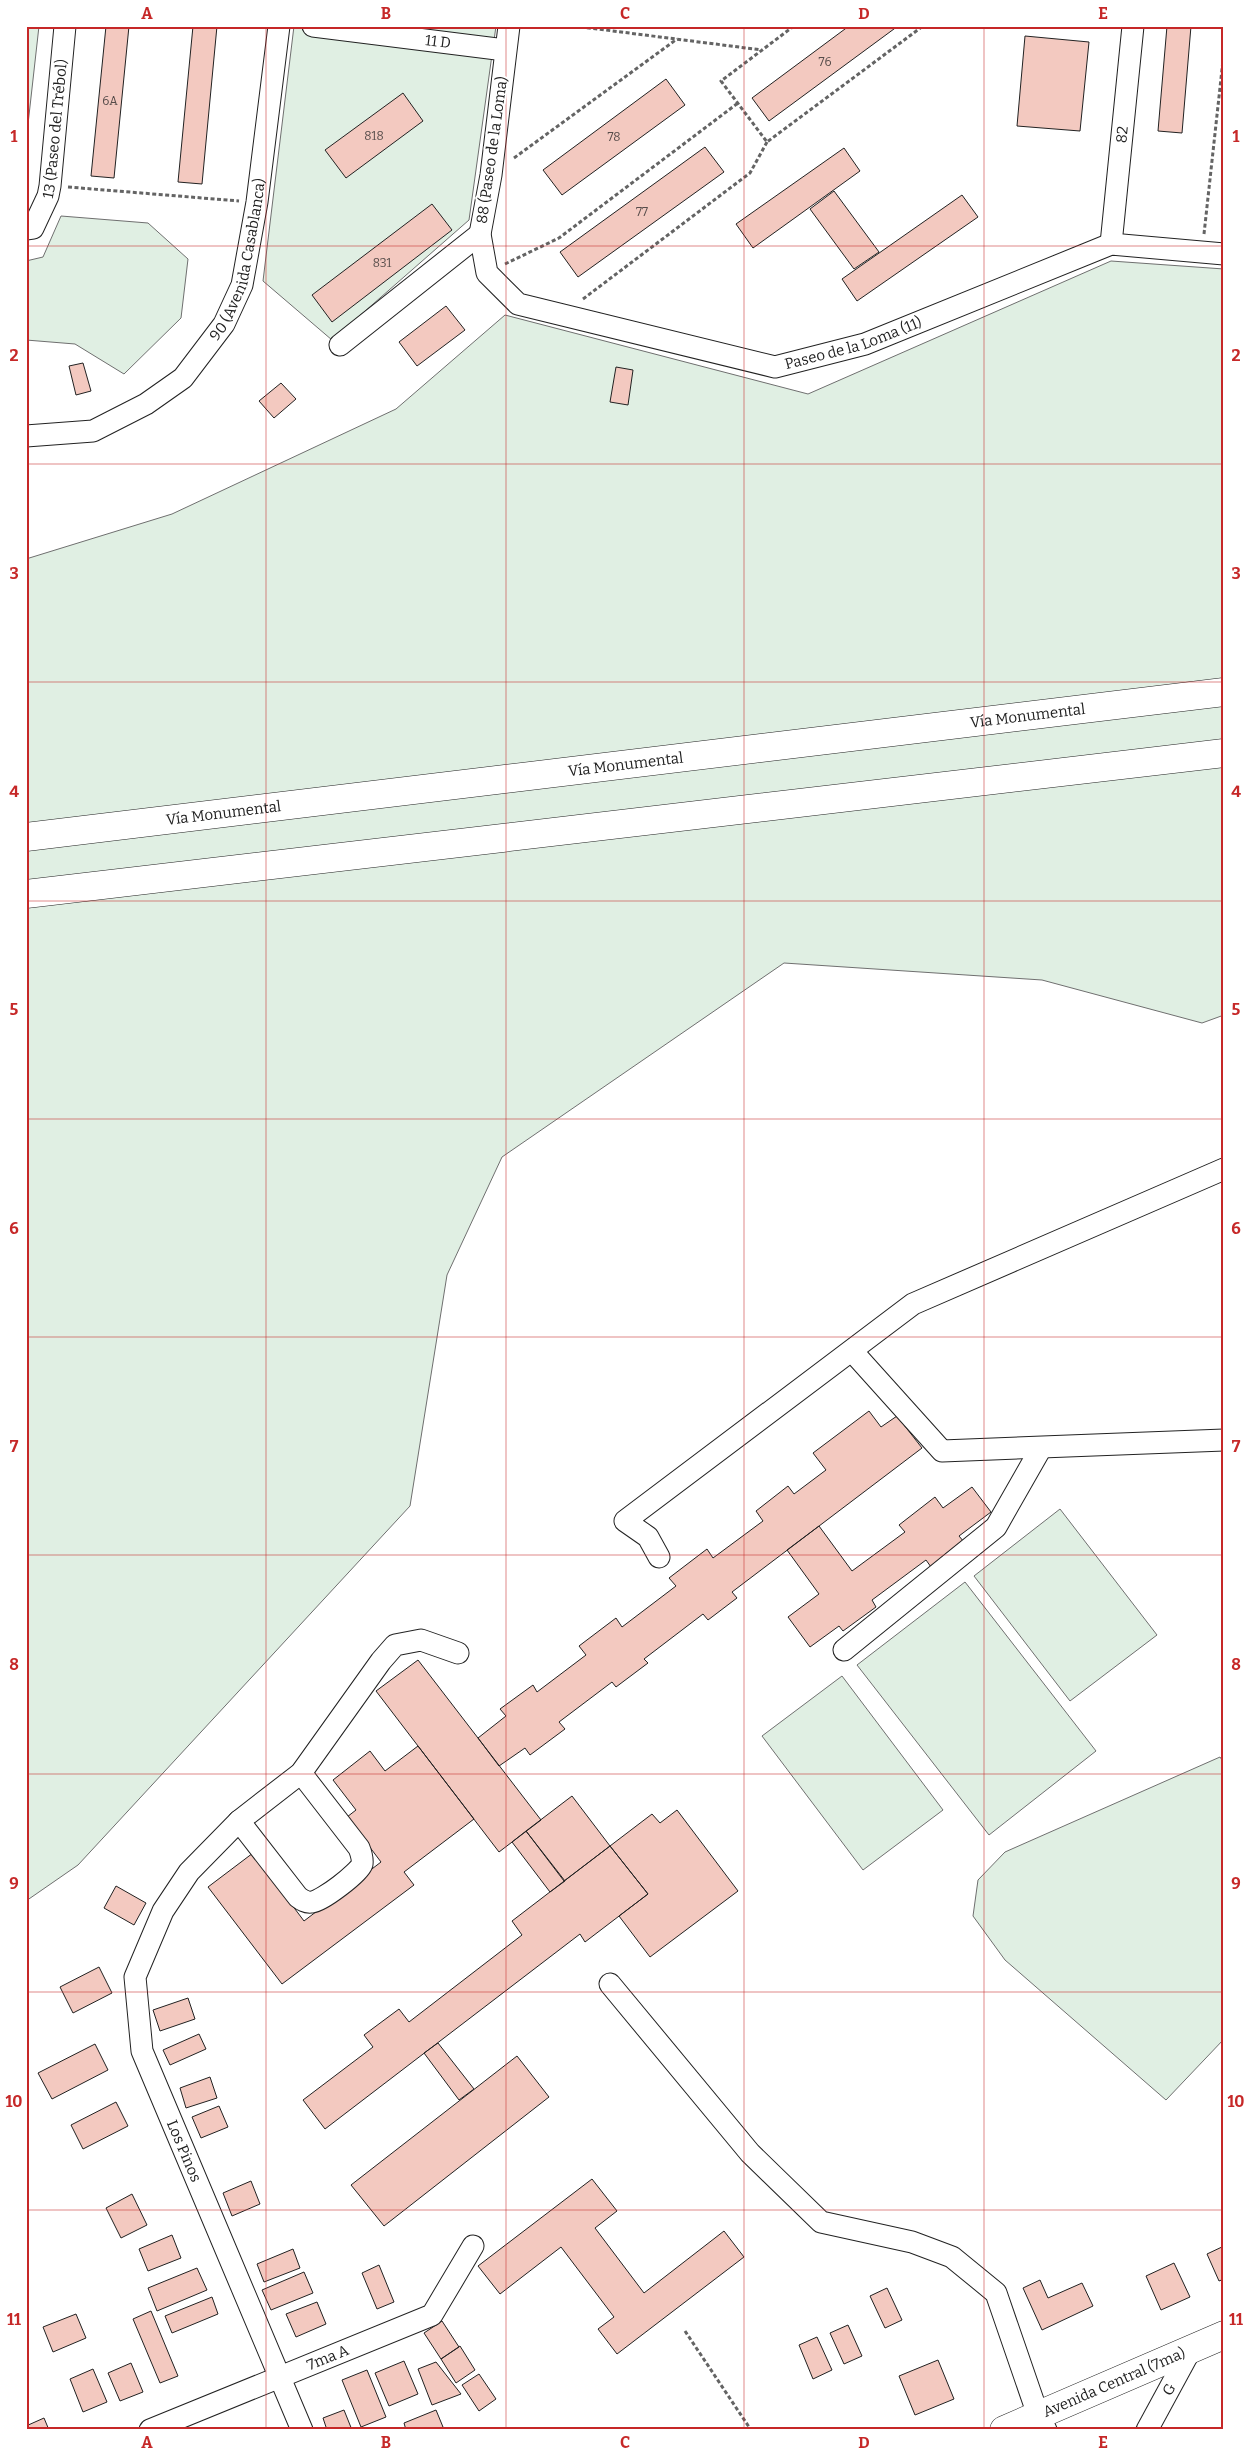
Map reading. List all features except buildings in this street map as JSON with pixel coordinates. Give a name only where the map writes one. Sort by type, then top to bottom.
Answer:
[{"type":"main road","name":"Vía Monumental","points":[[26,837],[1224,692]]},
{"type":"main road","points":[[32,894],[1224,753]]},
{"type":"main road","points":[[26,822],[123,824]]},
{"type":"main road","name":"Avenida Central (7ma)","points":[[1004,2430],[1042,2422],[1191,2349],[1224,2335]]},
{"type":"street","name":"13 (Paseo del Trébol)","points":[[29,228],[48,196],[50,186],[65,26]]},
{"type":"street","name":"90 (Avenida Casablanca)","points":[[26,436],[93,431],[146,404],[183,378],[224,324],[242,285],[257,202],[279,26]]},
{"type":"street","name":"11 D","points":[[313,26],[505,50]]},
{"type":"street","name":"88 (Paseo de la Loma)","points":[[487,273],[480,234],[491,175],[509,26]]},
{"type":"street","name":"82","points":[[1111,244],[1133,26]]},
{"type":"street","points":[[340,345],[480,234]]},
{"type":"street","name":"Paseo de la Loma (11)","points":[[487,273],[518,304],[775,367],[865,344],[1111,244],[1224,254]]},
{"type":"street","points":[[659,1557],[648,1537],[625,1521],[761,1417],[852,1352],[913,1304],[1224,1169]]},
{"type":"street","points":[[852,1352],[942,1451],[1224,1440]]},
{"type":"street","points":[[844,1650],[996,1527],[1041,1448]]},
{"type":"street","name":"Los Pinos","points":[[302,2430],[142,2051],[135,1977],[163,1911],[189,1872],[239,1821],[301,1773],[381,1661],[395,1645],[421,1640],[458,1653]]},
{"type":"street","points":[[239,1821],[298,1897],[304,1902],[312,1902],[323,1898],[357,1872],[362,1864],[359,1848],[301,1773]]},
{"type":"street","points":[[610,1984],[750,2153],[821,2222],[912,2242],[952,2257],[996,2293],[1042,2422]]},
{"type":"street","name":"7ma A","points":[[150,2430],[432,2315],[473,2246]]},
{"type":"street","name":"G","points":[[1147,2430],[1191,2349]]},
{"type":"path","points":[[574,26],[763,50]]},
{"type":"path","points":[[767,142],[721,81],[794,26]]},
{"type":"path","points":[[562,315],[750,173],[767,142],[923,26]]},
{"type":"path","points":[[491,175],[677,39]]},
{"type":"path","points":[[1202,253],[1224,51]]},
{"type":"path","points":[[487,273],[558,238],[738,103]]},
{"type":"path","points":[[50,186],[257,202]]},
{"type":"path","points":[[686,2330],[751,2430]]},
{"type":"green space","points":[[26,26],[39,26],[26,142]]},
{"type":"green space","points":[[294,26],[496,26],[469,220],[332,340],[263,281]]},
{"type":"green space","points":[[61,216],[148,223],[188,259],[181,318],[124,374],[75,344],[26,340],[26,261],[43,257]]},
{"type":"green space","points":[[1111,261],[1224,269],[1224,1015],[1202,1023],[1042,980],[784,963],[502,1157],[447,1275],[410,1506],[78,1865],[26,1901],[26,559],[172,514],[396,409],[505,315],[808,394]]},
{"type":"green space","points":[[1060,1509],[1157,1635],[1070,1701],[974,1576]]},
{"type":"green space","points":[[965,1582],[1096,1751],[989,1835],[857,1665]]},
{"type":"green space","points":[[842,1676],[943,1810],[863,1870],[762,1736]]},
{"type":"green space","points":[[1220,1757],[1224,1763],[1224,2039],[1166,2100],[1005,1960],[973,1916],[978,1880],[1005,1852]]}]
